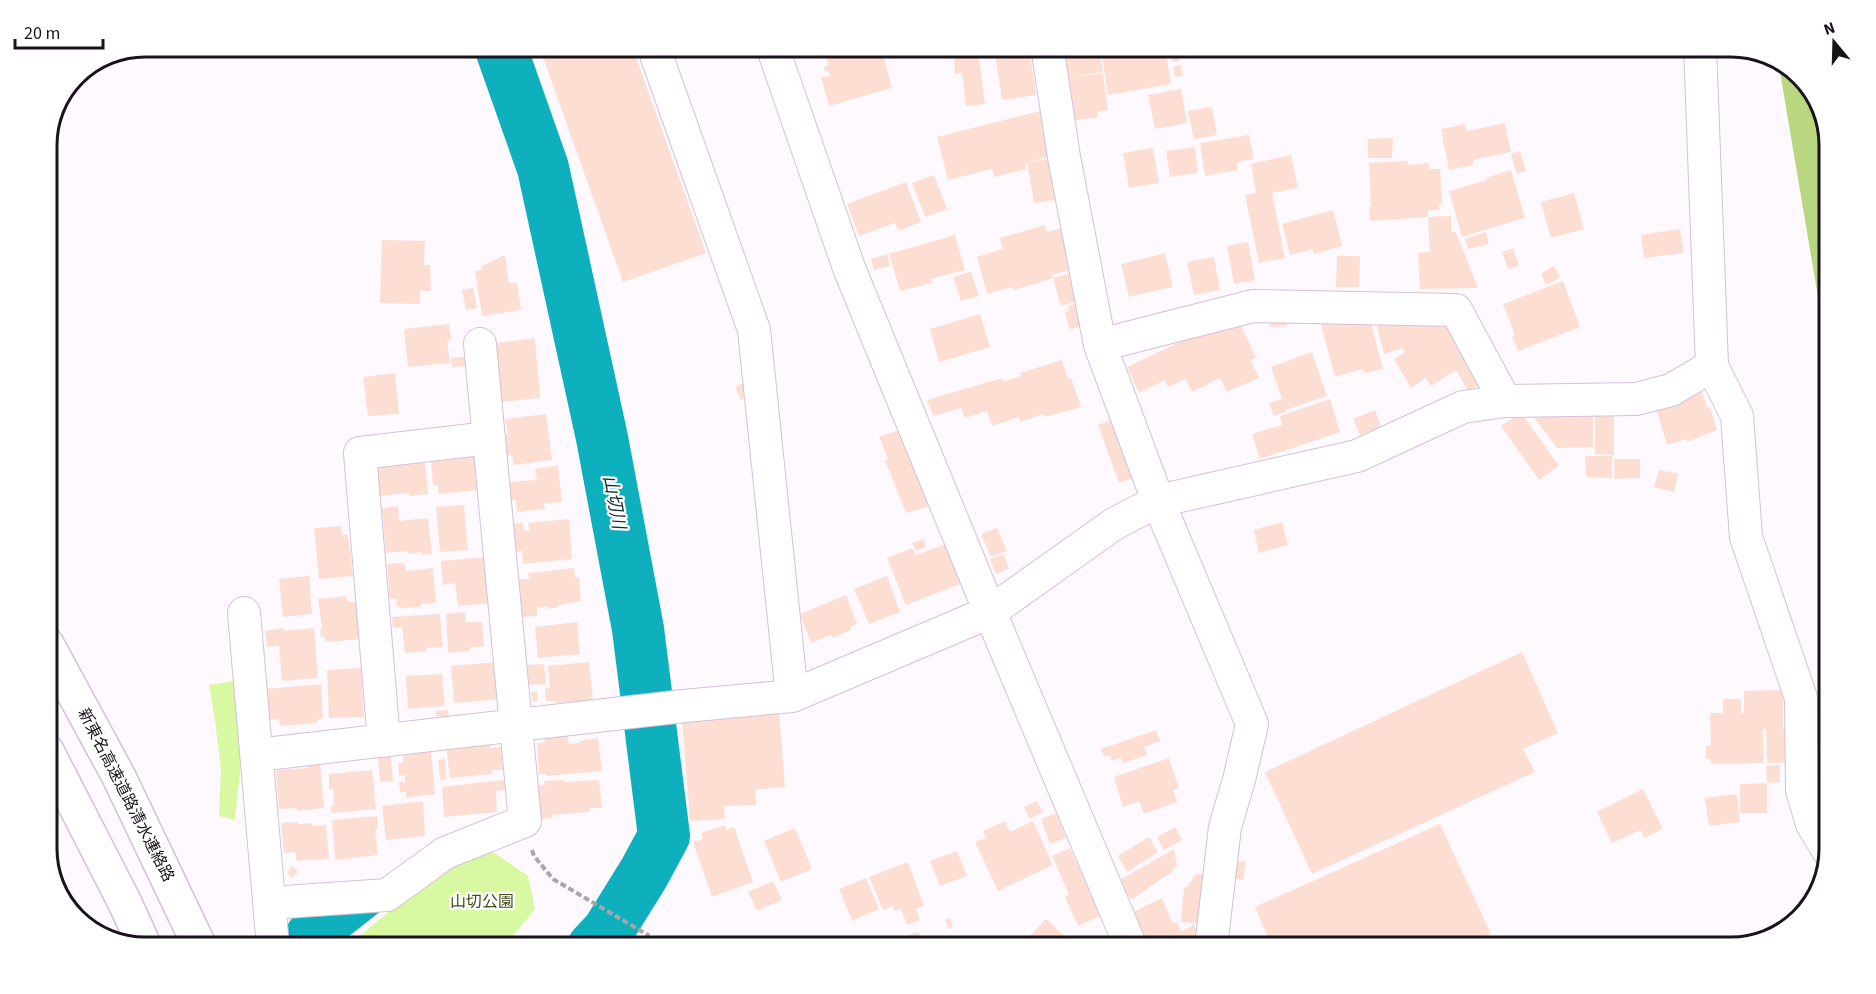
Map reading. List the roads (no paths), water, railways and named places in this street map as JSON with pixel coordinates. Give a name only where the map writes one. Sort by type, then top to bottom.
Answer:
[{"type":"highway","name":"新東名高速道路清水連絡路","points":[[57,662],[119,777],[195,937]]},
{"type":"highway","points":[[57,770],[140,936]]},
{"type":"street","points":[[657,57],[754,330],[792,696]]},
{"type":"street","points":[[776,57],[849,268],[1126,937]]},
{"type":"street","points":[[1049,57],[1064,157],[1100,345],[1158,501],[1252,724],[1225,827],[1212,937]]},
{"type":"street","points":[[1700,57],[1712,366],[1737,416],[1746,537],[1801,698],[1802,790],[1812,824],[1819,836]]},
{"type":"street","points":[[1100,345],[1253,306],[1456,310],[1505,401]]},
{"type":"street","points":[[270,903],[387,895],[445,852],[525,821],[480,344]]},
{"type":"street","points":[[256,755],[684,706],[792,696],[990,612],[1114,524],[1158,501],[1357,456],[1463,407],[1505,401],[1636,399],[1671,390],[1712,366]]},
{"type":"street","points":[[384,741],[360,453],[489,438]]},
{"type":"street","points":[[244,613],[272,937]]},
{"type":"water","points":[[386,907],[348,937],[286,937],[285,928],[296,913]]},
{"type":"waterway","name":"山切川","points":[[504,57],[543,168],[602,438],[638,629],[664,836],[644,873],[602,937]]},
{"type":"park label","name":"山切公園","points":[[482,902]]}]
